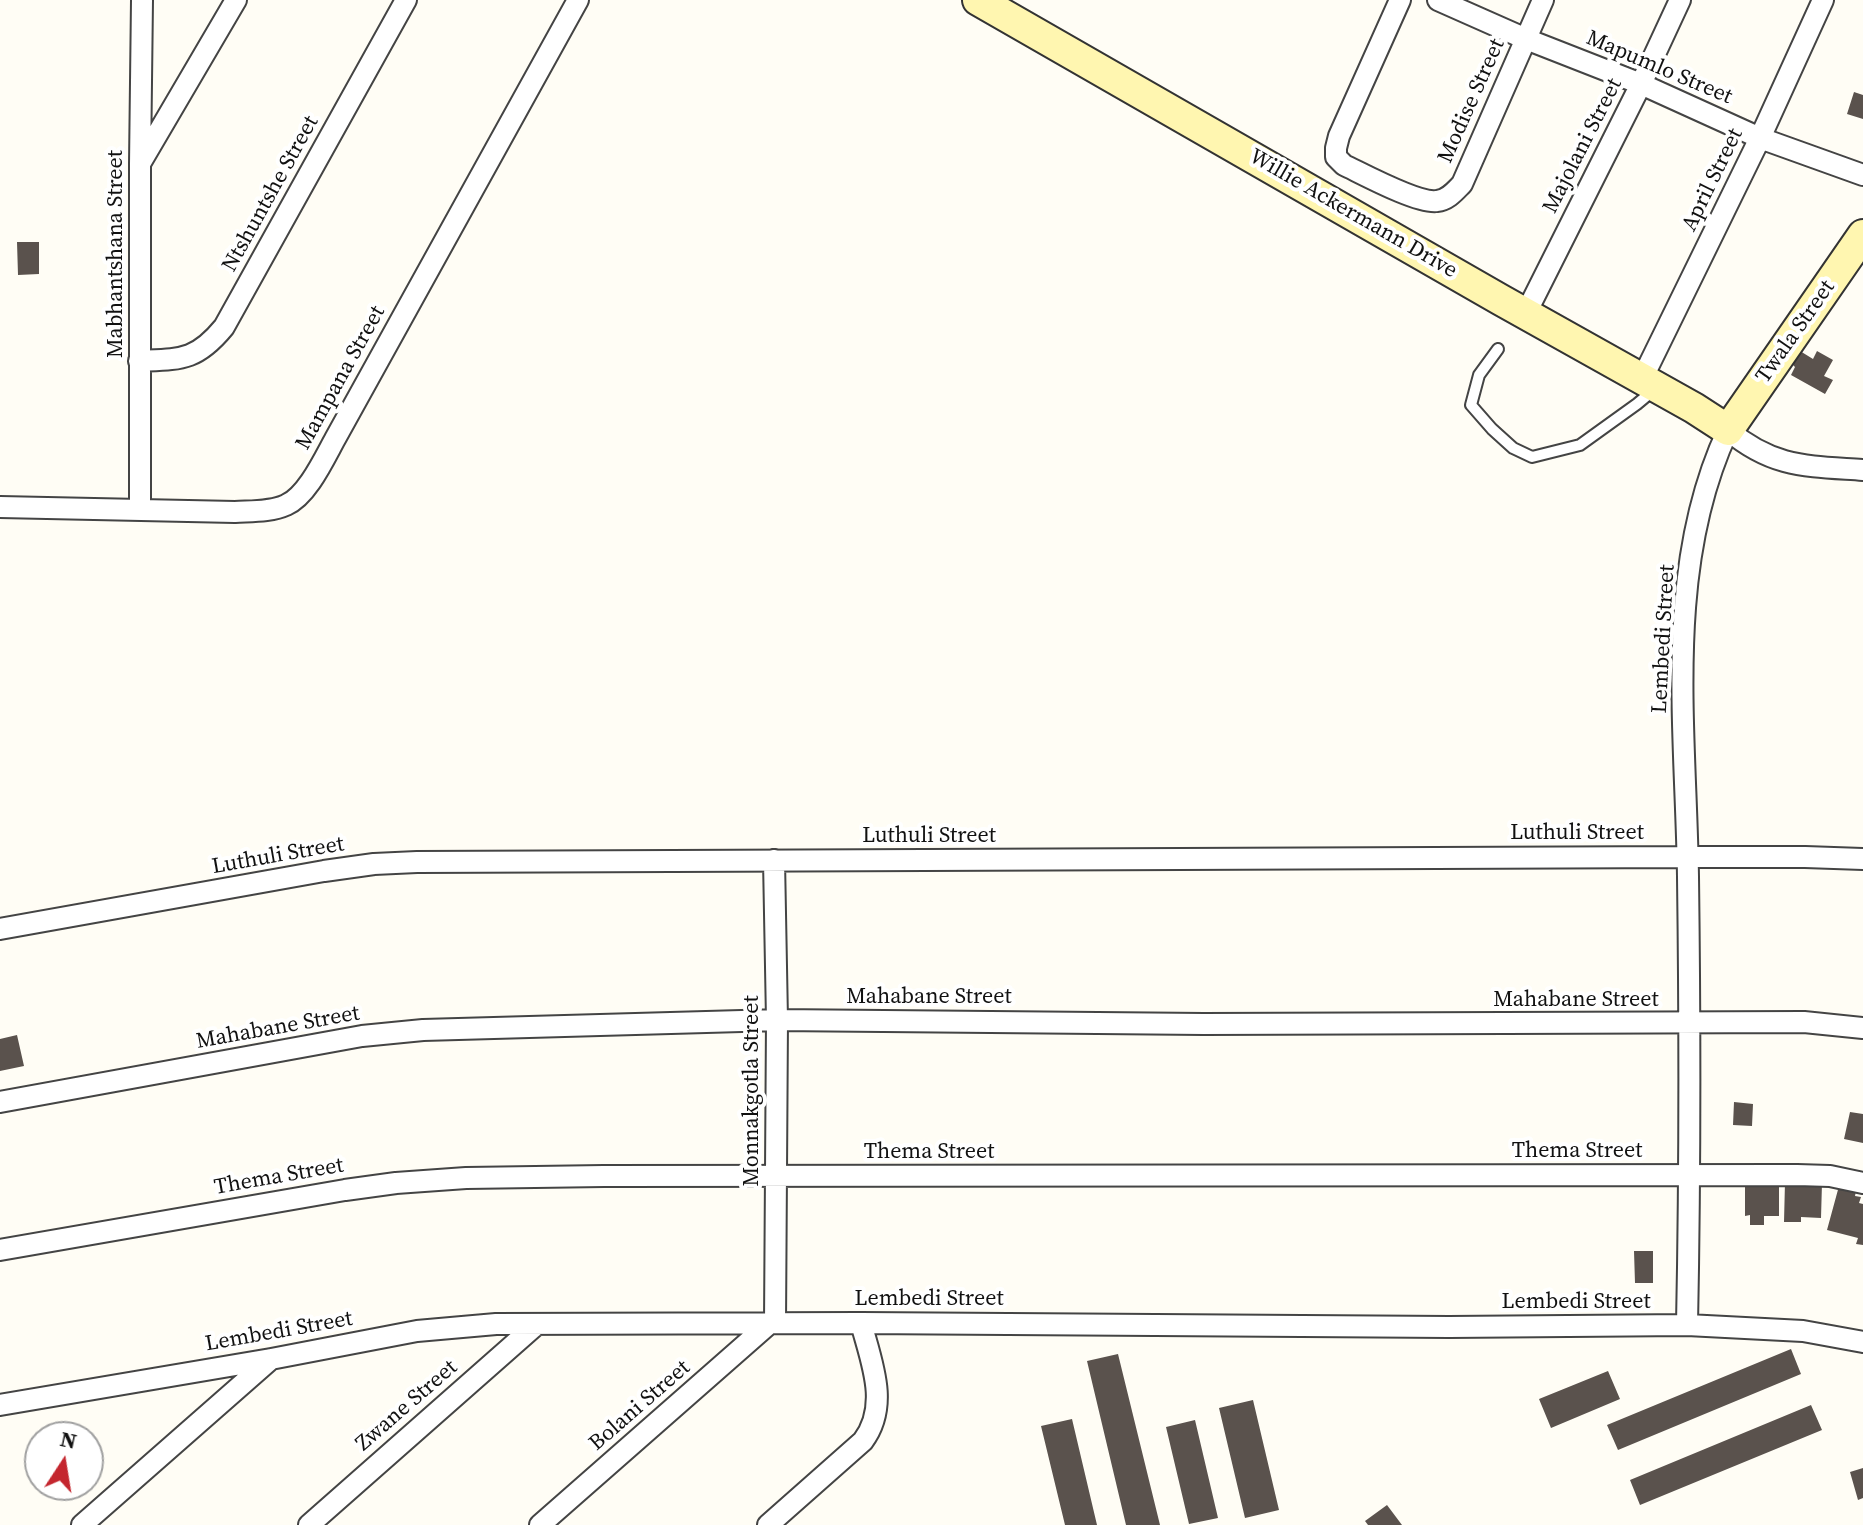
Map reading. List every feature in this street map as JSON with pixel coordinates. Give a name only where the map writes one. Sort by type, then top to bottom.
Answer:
[{"type":"street","name":"Mabhantshana Street","points":[[140,509],[142,0]]},
{"type":"street","points":[[140,164],[236,0]]},
{"type":"street","name":"Ntshuntshe Street","points":[[139,361],[181,359],[198,352],[224,327],[406,0]]},
{"type":"street","name":"Willie Ackermann Drive","points":[[978,0],[1728,430]]},
{"type":"street","name":"Modise Street","points":[[1400,0],[1343,124],[1336,157],[1344,165],[1429,201],[1453,194],[1462,184],[1543,0]]},
{"type":"street","name":"Mapumlo Street","points":[[1438,0],[1641,84],[1760,138],[1863,175]]},
{"type":"street","name":"Majolani Street","points":[[1526,313],[1680,0]]},
{"type":"street","name":"April Street","points":[[1649,383],[1823,0]]},
{"type":"street","name":"Mampana Street","points":[[0,507],[235,512],[264,511],[287,505],[308,485],[574,9]]},
{"type":"street","name":"Twala Street","points":[[1728,430],[1863,235]]},
{"type":"street","points":[[1728,430],[1766,456],[1789,463],[1863,470]]},
{"type":"street","name":"Lembedi Street","points":[[1687,1325],[1690,1024],[1683,748],[1684,620],[1689,570],[1704,495],[1728,430]]},
{"type":"street","name":"Luthuli Street","points":[[0,929],[374,864],[774,860],[1863,859]]},
{"type":"street","name":"Monnakgotla Street","points":[[773,1323],[777,1020],[774,860]]},
{"type":"street","name":"Mahabane Street","points":[[0,1102],[362,1036],[423,1030],[777,1020],[1188,1024],[1804,1022],[1863,1028]]},
{"type":"street","name":"Thema Street","points":[[0,1250],[345,1190],[466,1178],[1690,1175],[1830,1176],[1863,1183]]},
{"type":"street","name":"Bolani Street","points":[[540,1525],[773,1323]]},
{"type":"street","points":[[768,1525],[872,1430],[878,1404],[877,1391],[861,1323]]},
{"type":"street","name":"Zwane Street","points":[[309,1525],[537,1324]]},
{"type":"street","name":"Lembedi Street","points":[[0,1405],[417,1331],[467,1325],[1687,1325],[1803,1331],[1863,1342]]},
{"type":"street","points":[[82,1525],[271,1359]]},
{"type":"lane","points":[[1498,349],[1479,375],[1471,405],[1513,448],[1532,457],[1580,445],[1637,404],[1649,383]]},
{"type":"building","points":[[1854,92],[1863,95],[1863,119],[1847,114]]},
{"type":"building","points":[[17,242],[39,242],[39,274],[18,275]]},
{"type":"building","points":[[1800,351],[1813,359],[1817,351],[1833,360],[1824,376],[1833,380],[1825,394],[1791,375]]},
{"type":"building","points":[[17,1035],[24,1066],[0,1071],[0,1039]]},
{"type":"building","points":[[1734,1102],[1753,1104],[1752,1126],[1733,1125]]},
{"type":"building","points":[[1850,1112],[1863,1114],[1863,1143],[1844,1139]]},
{"type":"building","points":[[1745,1178],[1779,1178],[1779,1216],[1764,1216],[1764,1225],[1750,1225],[1750,1215],[1745,1216]]},
{"type":"building","points":[[1785,1182],[1822,1183],[1821,1218],[1801,1217],[1801,1222],[1784,1222]]},
{"type":"building","points":[[1839,1186],[1856,1191],[1855,1196],[1861,1197],[1863,1245],[1856,1244],[1858,1238],[1827,1230]]},
{"type":"building","points":[[1634,1251],[1653,1251],[1653,1283],[1635,1283]]},
{"type":"building","points":[[1791,1349],[1801,1374],[1618,1450],[1607,1425]]},
{"type":"building","points":[[1118,1354],[1160,1525],[1126,1525],[1087,1361]]},
{"type":"building","points":[[1608,1371],[1620,1399],[1551,1428],[1539,1399]]},
{"type":"building","points":[[1253,1400],[1279,1510],[1245,1518],[1219,1408]]},
{"type":"building","points":[[1811,1405],[1822,1430],[1640,1505],[1630,1480]]},
{"type":"building","points":[[1072,1419],[1097,1525],[1065,1525],[1041,1426]]},
{"type":"building","points":[[1195,1420],[1218,1518],[1189,1524],[1166,1427]]},
{"type":"building","points":[[1863,1468],[1863,1498],[1858,1500],[1850,1472]]},
{"type":"building","points":[[1387,1505],[1402,1525],[1368,1525],[1365,1521]]}]
